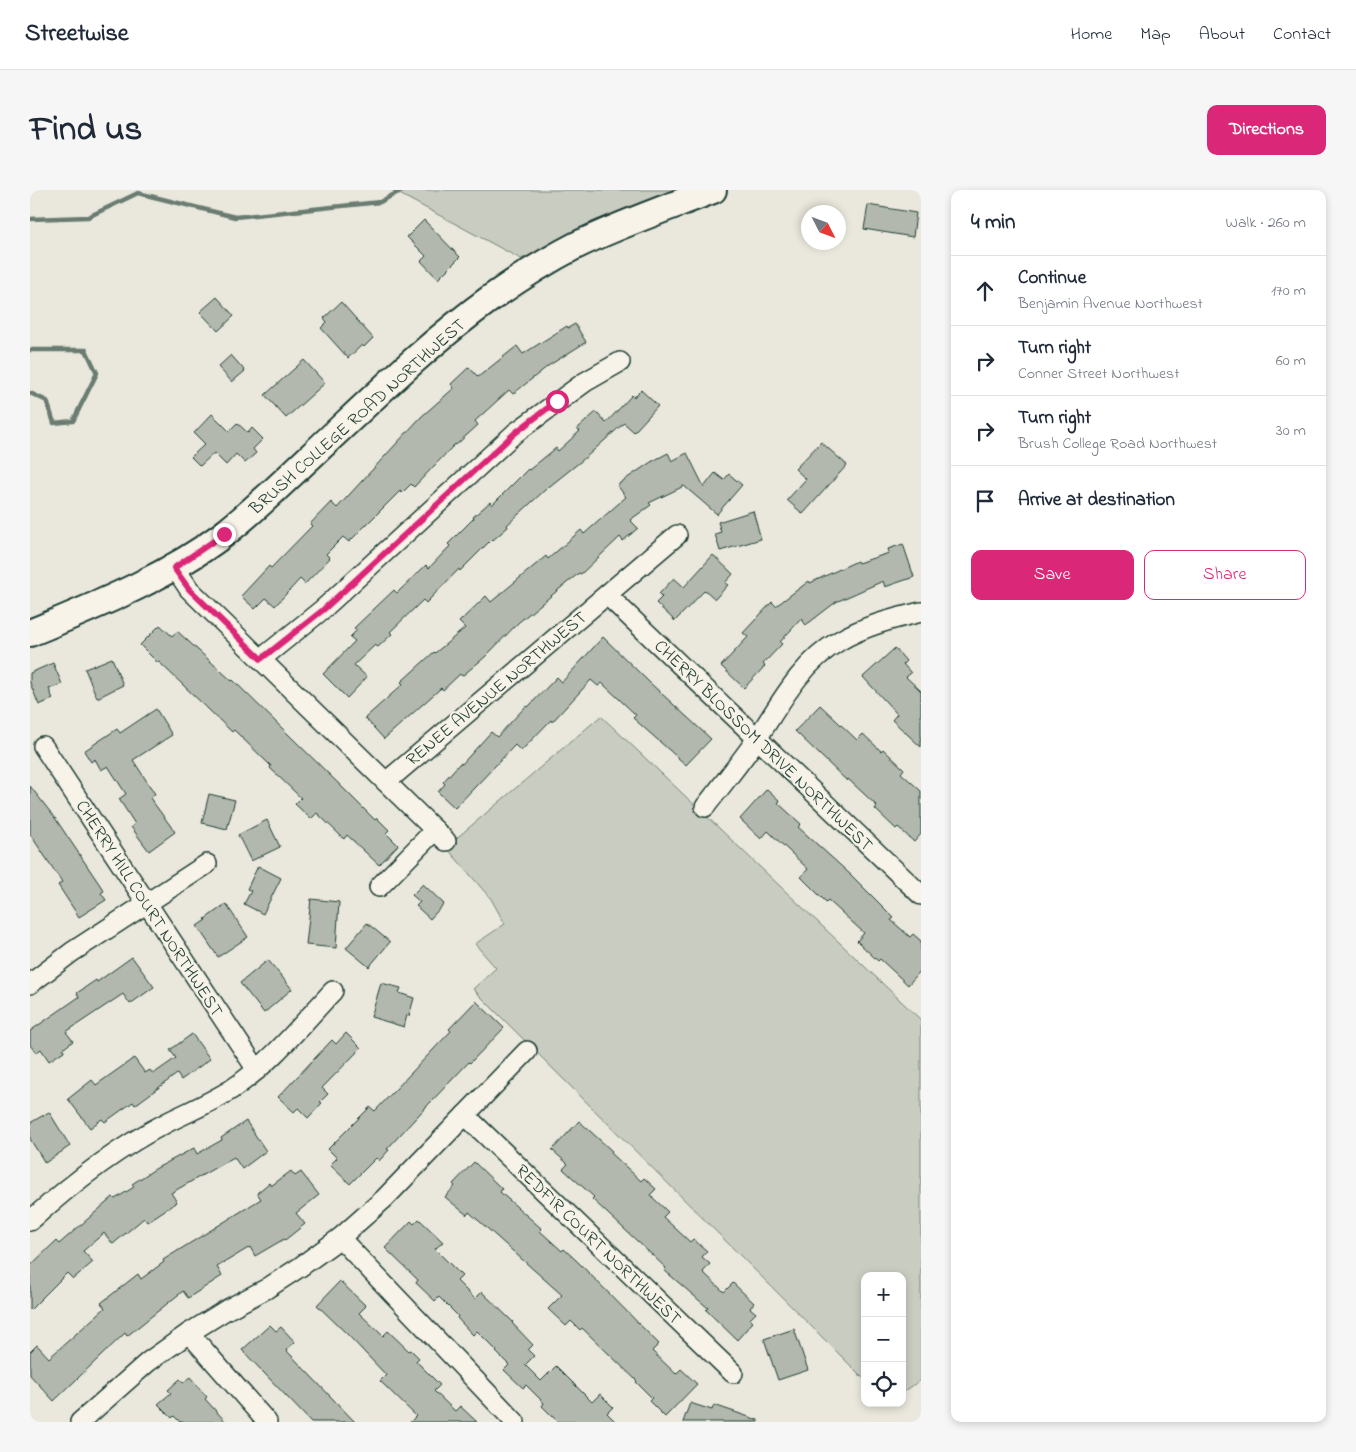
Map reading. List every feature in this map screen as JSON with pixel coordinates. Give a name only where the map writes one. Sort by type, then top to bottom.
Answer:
[{"type":"street","name":"BRUSH COLLEGE ROAD NORTHWEST","points":[[30,633],[130,590],[174,568],[224,534],[408,366],[491,299],[541,265],[576,246],[626,224],[713,190]]},
{"type":"street","points":[[261,659],[323,610],[515,433],[585,382],[620,362]]},
{"type":"street","name":"RENEE AVENUE NORTHWEST","points":[[386,782],[677,535]]},
{"type":"street","points":[[174,568],[189,589],[440,835],[379,887]]},
{"type":"street","name":"CHERRY BLOSSOM DRIVE NORTHWEST","points":[[607,595],[921,895]]},
{"type":"street","points":[[705,807],[735,769],[795,681],[817,657],[838,642],[868,626],[921,612]]},
{"type":"street","name":"CHERRY HILL COURT NORTHWEST","points":[[43,746],[257,1070]]},
{"type":"street","points":[[30,984],[72,952],[207,864]]},
{"type":"street","points":[[30,1221],[92,1169],[168,1122],[206,1105],[234,1088],[274,1054],[333,991]]},
{"type":"street","points":[[80,1422],[148,1362],[189,1332],[266,1289],[340,1238],[384,1198],[527,1051]]},
{"type":"street","name":"REDFIR COURT NORTHWEST","points":[[466,1115],[733,1373]]},
{"type":"street","points":[[340,1238],[515,1422]]},
{"type":"street","points":[[189,1332],[267,1422]]},
{"type":"shaded area","points":[[392,190],[693,190],[521,259]]},
{"type":"shaded area","points":[[601,716],[921,1020],[921,1380],[906,1390],[906,1272],[861,1272],[861,1376],[473,989],[496,968],[475,944],[505,924],[491,899],[446,847]]},
{"type":"building","points":[[868,205],[916,213],[913,237],[864,229]]},
{"type":"building","points":[[424,220],[460,257],[438,279],[421,261],[426,256],[407,237]]},
{"type":"building","points":[[217,297],[234,316],[218,331],[200,312]]},
{"type":"building","points":[[341,302],[373,338],[348,358],[321,328],[327,322],[324,318]]},
{"type":"building","points":[[575,324],[586,342],[548,366],[513,394],[509,390],[475,421],[478,425],[455,444],[414,487],[411,484],[402,493],[400,491],[349,542],[343,537],[326,554],[330,558],[305,584],[300,579],[275,606],[266,598],[255,609],[241,596],[269,566],[271,568],[312,526],[310,524],[331,502],[337,508],[421,417],[454,388],[451,384],[469,367],[478,377],[517,346],[523,354],[567,326],[568,328]]},
{"type":"building","points":[[231,355],[245,371],[232,382],[218,367]]},
{"type":"building","points":[[304,360],[325,383],[286,418],[265,395]]},
{"type":"building","points":[[641,390],[658,406],[634,432],[624,423],[545,490],[460,571],[459,569],[426,603],[423,600],[390,632],[392,634],[378,647],[375,645],[354,665],[367,677],[347,698],[323,674],[355,641],[350,637],[357,630],[354,628],[394,590],[397,593],[426,565],[429,568],[450,546],[448,544],[473,517],[490,502],[492,505],[528,469],[556,448],[558,451],[580,431],[577,429],[596,412],[606,423],[632,395],[634,397]]},
{"type":"building","points":[[212,414],[229,431],[237,423],[248,433],[252,428],[263,439],[253,449],[256,453],[245,463],[236,454],[226,465],[214,453],[200,466],[191,457],[205,444],[194,433]]},
{"type":"building","points":[[821,442],[847,465],[803,514],[787,500],[806,479],[795,469]]},
{"type":"building","points":[[668,453],[672,461],[687,453],[704,487],[715,473],[724,480],[729,474],[742,485],[718,515],[684,486],[649,503],[651,505],[630,520],[638,528],[623,541],[620,537],[581,574],[579,573],[519,622],[485,657],[462,676],[460,674],[443,690],[441,688],[384,739],[365,718],[403,684],[401,682],[434,652],[465,628],[459,622],[486,596],[491,602],[546,556],[548,559],[581,530],[584,534],[626,497],[617,485]]},
{"type":"building","points":[[753,511],[761,539],[720,551],[715,534],[721,532],[718,522]]},
{"type":"building","points":[[903,544],[914,577],[885,587],[883,581],[836,602],[806,625],[801,619],[780,642],[782,644],[763,664],[765,666],[744,688],[721,666],[748,637],[743,633],[772,602],[776,606],[809,581],[810,583],[857,561],[858,563],[889,553],[888,549]]},
{"type":"building","points":[[713,555],[733,574],[725,583],[728,585],[715,599],[705,590],[675,621],[656,603],[662,597],[659,594],[674,578],[684,587]]},
{"type":"building","points":[[160,625],[172,636],[177,631],[233,680],[375,820],[377,818],[389,830],[386,833],[398,845],[379,865],[347,835],[344,839],[317,813],[311,819],[295,804],[301,798],[270,768],[271,766],[140,645]]},
{"type":"building","points":[[603,637],[711,739],[686,765],[633,718],[636,715],[602,683],[598,686],[591,680],[552,722],[551,720],[521,751],[515,745],[455,808],[438,792],[445,784],[443,782],[491,732],[497,737],[557,677],[562,682]]},
{"type":"building","points":[[895,648],[906,661],[903,664],[911,673],[906,677],[921,691],[921,747],[892,720],[897,714],[863,677]]},
{"type":"building","points":[[112,658],[123,685],[97,698],[85,669]]},
{"type":"building","points":[[53,663],[62,684],[49,689],[53,699],[39,705],[30,683],[30,673]]},
{"type":"building","points":[[820,705],[857,740],[863,734],[881,751],[883,749],[904,769],[901,773],[921,791],[921,834],[914,842],[898,827],[896,829],[875,809],[877,806],[848,779],[847,781],[795,731]]},
{"type":"building","points":[[156,709],[172,735],[133,760],[155,794],[150,798],[175,832],[149,851],[131,827],[135,824],[119,799],[126,794],[108,766],[101,770],[95,759],[91,762],[84,751],[117,729],[120,733]]},
{"type":"building","points":[[30,786],[55,818],[104,891],[101,893],[106,900],[79,917],[58,885],[62,882],[30,834]]},
{"type":"building","points":[[767,789],[780,801],[778,803],[801,824],[798,827],[851,875],[894,918],[891,920],[910,937],[913,934],[921,941],[921,970],[908,985],[857,941],[864,933],[828,900],[826,902],[801,877],[808,869],[768,831],[761,839],[740,819]]},
{"type":"building","points":[[209,794],[235,800],[227,829],[202,823]]},
{"type":"building","points":[[267,820],[280,847],[251,861],[238,835]]},
{"type":"building","points":[[258,866],[281,878],[263,914],[244,904],[251,891],[247,889]]},
{"type":"building","points":[[423,884],[444,904],[430,919],[416,906],[420,902],[412,895]]},
{"type":"building","points":[[311,899],[339,902],[336,948],[306,945]]},
{"type":"building","points":[[226,904],[248,937],[218,957],[197,926]]},
{"type":"building","points":[[367,923],[390,942],[369,967],[346,948]]},
{"type":"building","points":[[132,957],[154,987],[130,1004],[123,994],[66,1032],[73,1041],[63,1049],[64,1051],[49,1061],[41,1049],[36,1053],[30,1045],[30,1031],[79,997],[77,993],[96,980],[97,982]]},
{"type":"building","points":[[268,960],[292,989],[264,1013],[240,983]]},
{"type":"building","points":[[381,983],[401,988],[399,993],[414,998],[404,1027],[371,1017]]},
{"type":"building","points":[[476,1001],[504,1028],[426,1107],[387,1149],[389,1150],[379,1161],[376,1158],[350,1184],[330,1165],[337,1158],[328,1149],[370,1107],[375,1111],[451,1031],[449,1029]]},
{"type":"building","points":[[346,1033],[361,1048],[322,1088],[328,1094],[308,1118],[298,1108],[294,1112],[278,1097],[332,1040],[336,1044]]},
{"type":"building","points":[[192,1034],[210,1059],[181,1080],[177,1074],[135,1105],[133,1102],[105,1122],[102,1119],[90,1128],[68,1099],[92,1080],[96,1085],[134,1058],[145,1073],[150,1070],[153,1074],[176,1058],[170,1050]]},
{"type":"building","points":[[49,1112],[70,1146],[45,1163],[30,1139],[30,1123]]},
{"type":"building","points":[[246,1121],[266,1151],[242,1169],[234,1157],[171,1193],[177,1202],[147,1222],[144,1218],[113,1244],[104,1233],[83,1251],[93,1262],[73,1279],[67,1273],[30,1310],[30,1266],[56,1241],[59,1244],[113,1197],[115,1199],[134,1187],[132,1184],[155,1169],[194,1148],[197,1154],[222,1140],[221,1138]]},
{"type":"building","points":[[579,1121],[641,1181],[644,1178],[656,1189],[650,1195],[668,1212],[663,1217],[690,1242],[693,1239],[707,1251],[702,1257],[710,1264],[703,1272],[724,1292],[733,1283],[754,1303],[750,1308],[756,1313],[750,1319],[753,1322],[737,1340],[706,1310],[708,1308],[664,1270],[666,1268],[592,1199],[594,1197],[563,1169],[568,1164],[552,1150]]},
{"type":"building","points":[[474,1162],[502,1189],[500,1192],[542,1229],[540,1231],[562,1251],[564,1249],[577,1261],[659,1344],[652,1351],[676,1374],[681,1369],[697,1384],[665,1417],[649,1401],[652,1398],[637,1381],[582,1328],[580,1330],[571,1321],[566,1326],[548,1309],[562,1295],[469,1212],[467,1215],[445,1197],[455,1186],[453,1184]]},
{"type":"building","points":[[291,1171],[295,1176],[301,1172],[319,1195],[296,1213],[305,1224],[285,1240],[255,1256],[250,1247],[217,1267],[222,1276],[188,1298],[183,1291],[127,1336],[125,1333],[54,1401],[30,1375],[30,1352],[37,1345],[49,1358],[105,1308],[101,1303],[138,1274],[141,1279],[164,1262],[163,1260],[261,1199],[257,1193],[269,1183],[271,1186]]},
{"type":"building","points":[[419,1219],[443,1242],[435,1249],[462,1276],[457,1281],[475,1299],[482,1292],[513,1322],[533,1345],[528,1350],[534,1356],[525,1365],[541,1381],[556,1366],[592,1402],[600,1394],[613,1407],[607,1413],[616,1422],[558,1422],[542,1406],[544,1403],[526,1385],[523,1388],[504,1370],[509,1365],[477,1331],[473,1335],[439,1297],[435,1301],[416,1283],[418,1280],[385,1248],[411,1221],[414,1224]]},
{"type":"building","points":[[340,1281],[366,1306],[359,1313],[383,1336],[388,1331],[419,1358],[416,1361],[440,1385],[434,1391],[455,1411],[460,1406],[477,1422],[410,1422],[416,1416],[380,1381],[386,1375],[317,1305]]},
{"type":"building","points":[[270,1325],[276,1331],[281,1327],[295,1342],[286,1350],[355,1422],[311,1422],[242,1350]]},
{"type":"building","points":[[794,1329],[808,1370],[778,1380],[764,1339]]},
{"type":"building","points":[[190,1377],[207,1397],[205,1399],[226,1422],[180,1422],[174,1416],[172,1418],[158,1404],[171,1393],[168,1390],[180,1379],[183,1383]]},
{"type":"building","points":[[690,1403],[712,1410],[714,1405],[758,1420],[758,1422],[683,1422]]},
{"type":"waterway","points":[[30,219],[88,217],[138,193],[235,217],[380,202],[402,190]]},
{"type":"waterway","points":[[30,350],[86,350],[97,373],[73,421],[54,423],[47,401],[30,393]]},
{"type":"route","points":[[224,534],[174,568],[189,589],[261,659],[323,610],[515,433],[557,401]]}]
